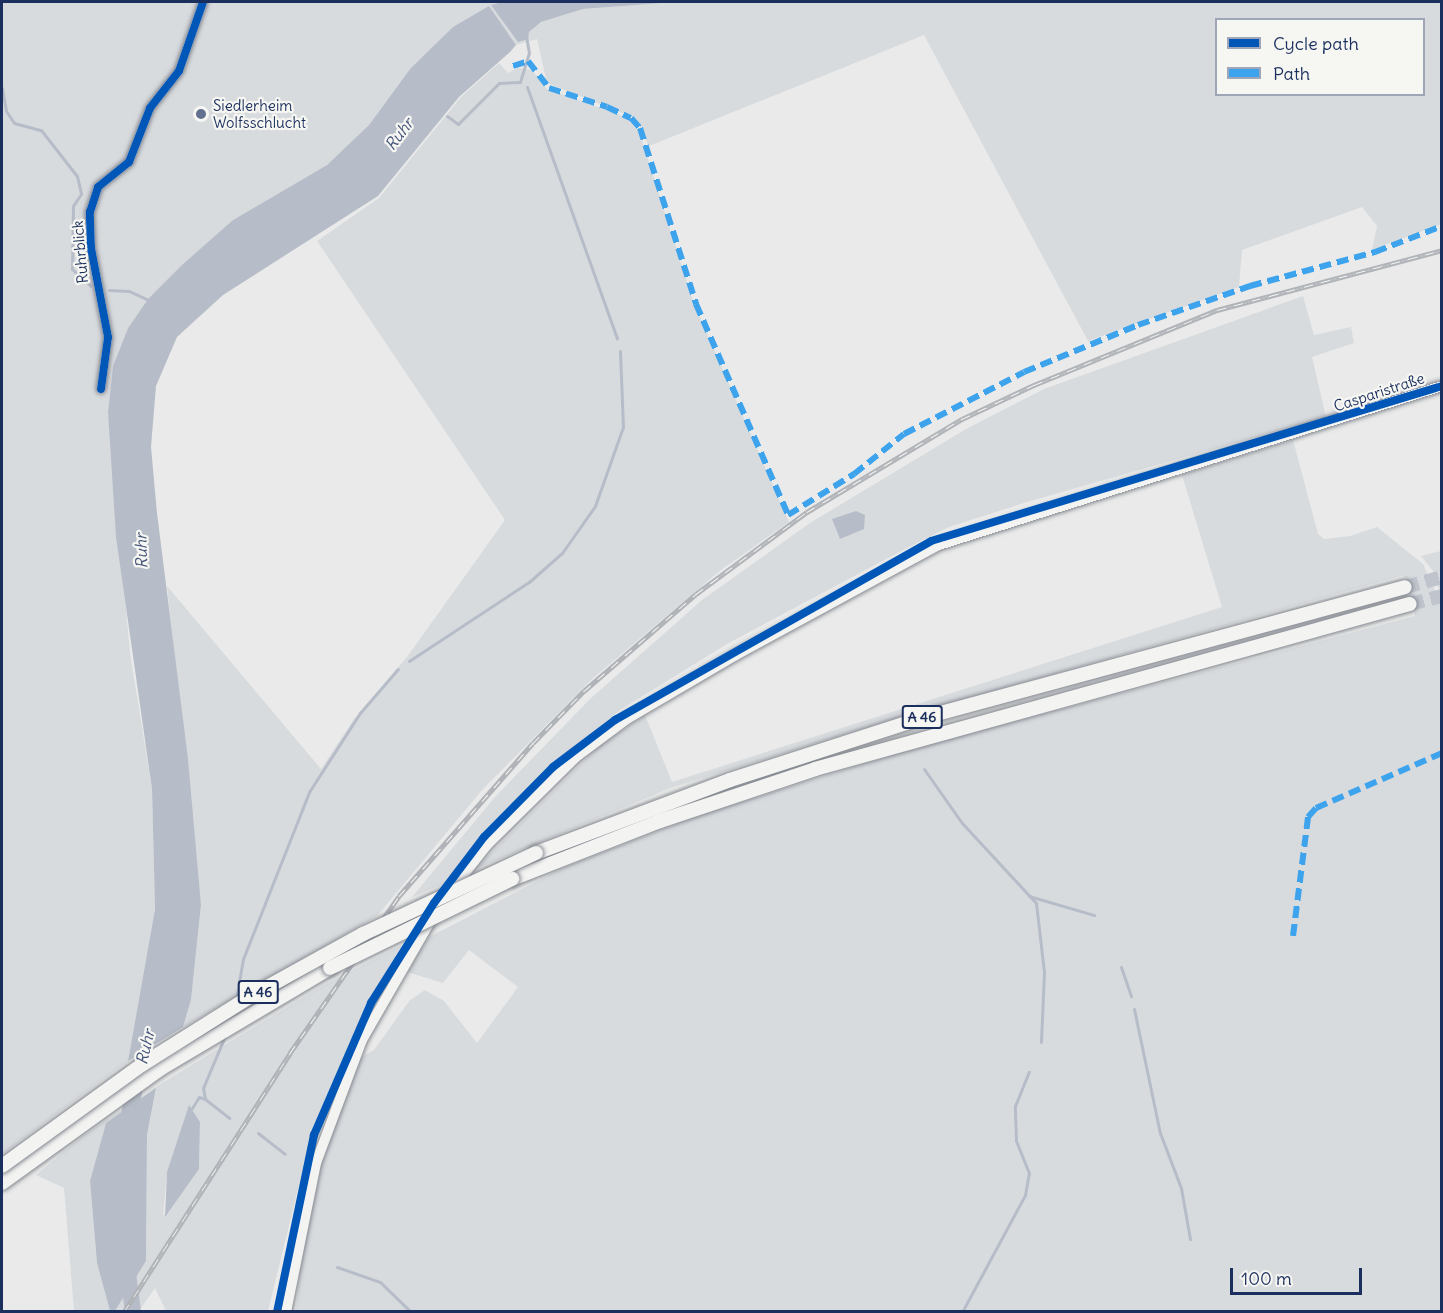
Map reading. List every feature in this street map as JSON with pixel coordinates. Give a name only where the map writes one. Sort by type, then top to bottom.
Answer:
[{"type":"highway","name":"A 46","points":[[2,1166],[143,1064],[251,996],[372,930],[536,853],[688,795],[922,718],[1405,587]]},
{"type":"highway","name":"A 46","points":[[2,1183],[115,1100],[272,1000],[390,936],[512,879],[670,817],[815,769],[1410,604]]},
{"type":"main road","name":"Casparistraße","points":[[286,1311],[316,1163],[362,1040],[446,898],[486,844],[576,757],[627,719],[736,655],[939,545],[1291,436],[1442,386]]},
{"type":"street","name":"Ruhrblick","points":[[101,390],[108,337],[91,248],[90,212],[99,187],[129,162],[150,108],[179,71],[203,2]]},
{"type":"shaded area","points":[[2,2],[502,2],[491,5],[529,32],[541,22],[583,9],[676,2],[1441,2],[1441,224],[1372,250],[1377,226],[1362,207],[1242,250],[1239,287],[1088,341],[924,35],[649,146],[635,118],[547,83],[537,39],[516,45],[489,7],[410,69],[369,125],[327,165],[233,220],[148,299],[128,328],[113,366],[108,412],[130,653],[152,789],[155,909],[128,1061],[2,1154]]},
{"type":"shaded area","points":[[499,63],[508,73],[518,68],[532,70],[547,89],[626,117],[640,134],[693,301],[789,522],[721,570],[592,679],[482,790],[377,916],[183,1027],[191,1000],[201,906],[167,586],[321,769],[354,719],[407,657],[505,520],[317,241],[379,198],[461,97]]},
{"type":"shaded area","points":[[1303,296],[1314,335],[1351,327],[1354,343],[1312,357],[1326,417],[1027,502],[949,527],[905,549],[727,644],[620,710],[569,750],[482,839],[446,883],[412,897],[495,797],[590,699],[702,600],[810,523],[966,429],[1044,389]]},
{"type":"shaded area","points":[[1293,440],[1318,534],[1324,539],[1350,536],[1377,527],[1423,564],[1442,606],[1441,1311],[296,1312],[300,1261],[324,1144],[362,1057],[374,1050],[410,1000],[425,990],[444,1001],[477,1043],[518,987],[469,950],[443,983],[407,972],[429,937],[565,867],[700,815],[921,746],[1415,616],[1404,575],[904,716],[673,787],[475,869],[597,748],[645,715],[672,782],[1222,607],[1182,475]]},
{"type":"shaded area","points":[[1442,551],[1441,595],[1433,571],[1421,556]]},
{"type":"shaded area","points":[[402,945],[370,999],[311,1136],[268,1311],[166,1311],[155,1288],[139,1311],[115,1311],[146,1261],[147,1135],[156,1089],[106,1123],[90,1181],[97,1263],[110,1311],[74,1311],[64,1188],[36,1175],[83,1136],[159,1085],[322,986]],"holes":[[[200,1122],[199,1169],[163,1216],[167,1172]]]},
{"type":"water","points":[[502,2],[676,2],[583,9],[541,22],[529,32],[528,39],[518,42],[491,5]]},
{"type":"water","points":[[489,6],[516,45],[510,52],[459,97],[378,196],[223,295],[177,337],[156,386],[151,447],[157,513],[188,759],[201,905],[191,1000],[183,1027],[128,1061],[155,909],[152,789],[116,537],[108,412],[113,366],[128,328],[148,299],[182,265],[233,220],[327,165],[369,125],[410,69],[453,27]]},
{"type":"water","points":[[856,511],[865,515],[864,529],[840,539],[832,519]]},
{"type":"water","points":[[156,1088],[147,1135],[146,1261],[115,1311],[110,1311],[97,1263],[90,1181],[106,1123]]},
{"type":"water","points":[[189,1105],[200,1122],[199,1169],[165,1217],[167,1172]]},
{"type":"waterway","points":[[447,116],[458,124],[499,83],[520,82],[529,53],[526,36]]},
{"type":"waterway","points":[[527,87],[617,338]]},
{"type":"waterway","points":[[2,88],[6,111],[14,123],[41,130],[77,176],[81,194],[73,206],[72,269],[91,286]]},
{"type":"waterway","points":[[109,290],[129,291],[150,301]]},
{"type":"waterway","points":[[409,661],[529,582],[562,553],[595,506],[623,427],[620,351]]},
{"type":"waterway","points":[[236,999],[243,959],[309,792],[360,713],[398,669]]},
{"type":"waterway","points":[[924,769],[962,823],[1036,903],[1044,972],[1041,1042]]},
{"type":"waterway","points":[[1029,896],[1094,915]]},
{"type":"waterway","points":[[1121,967],[1131,996]]},
{"type":"waterway","points":[[1134,1009],[1160,1133],[1181,1188],[1190,1239]]},
{"type":"waterway","name":"Ruhr","points":[[126,1127],[149,1029]]},
{"type":"waterway","points":[[205,1099],[203,1088],[225,1036]]},
{"type":"waterway","points":[[962,1312],[1025,1195],[1029,1173],[1016,1140],[1015,1106],[1029,1072]]},
{"type":"waterway","points":[[192,1108],[199,1097],[205,1099],[229,1118]]},
{"type":"waterway","points":[[258,1133],[285,1154]]},
{"type":"waterway","name":"Ruhr","points":[[127,1265],[133,1312]]},
{"type":"waterway","points":[[337,1267],[380,1282],[411,1312]]},
{"type":"tunnel","points":[[1405,587],[1442,577]]},
{"type":"tunnel","points":[[1410,604],[1442,596]]},
{"type":"railway","points":[[124,1312],[290,1053],[399,896],[533,743],[584,691],[696,594],[807,512],[962,419],[1034,385],[1217,310],[1442,250]]},
{"type":"marked path","points":[[513,66],[528,61],[549,88],[607,107],[631,118],[640,128],[696,304],[788,515],[854,474],[904,434],[1024,372],[1138,325],[1250,286],[1375,252],[1442,226]]},
{"type":"marked path","points":[[1293,936],[1308,817],[1316,808],[1442,753]]},
{"type":"cycle path","points":[[101,389],[108,337],[91,248],[90,212],[98,187],[129,162],[150,108],[179,71],[203,2]]},
{"type":"cycle path","points":[[277,1312],[314,1135],[371,1003],[434,903],[484,837],[553,767],[615,720],[931,541],[1442,386]]},
{"type":"place","name":"Siedlerheim Wolfsschlucht","points":[[201,114]]}]
